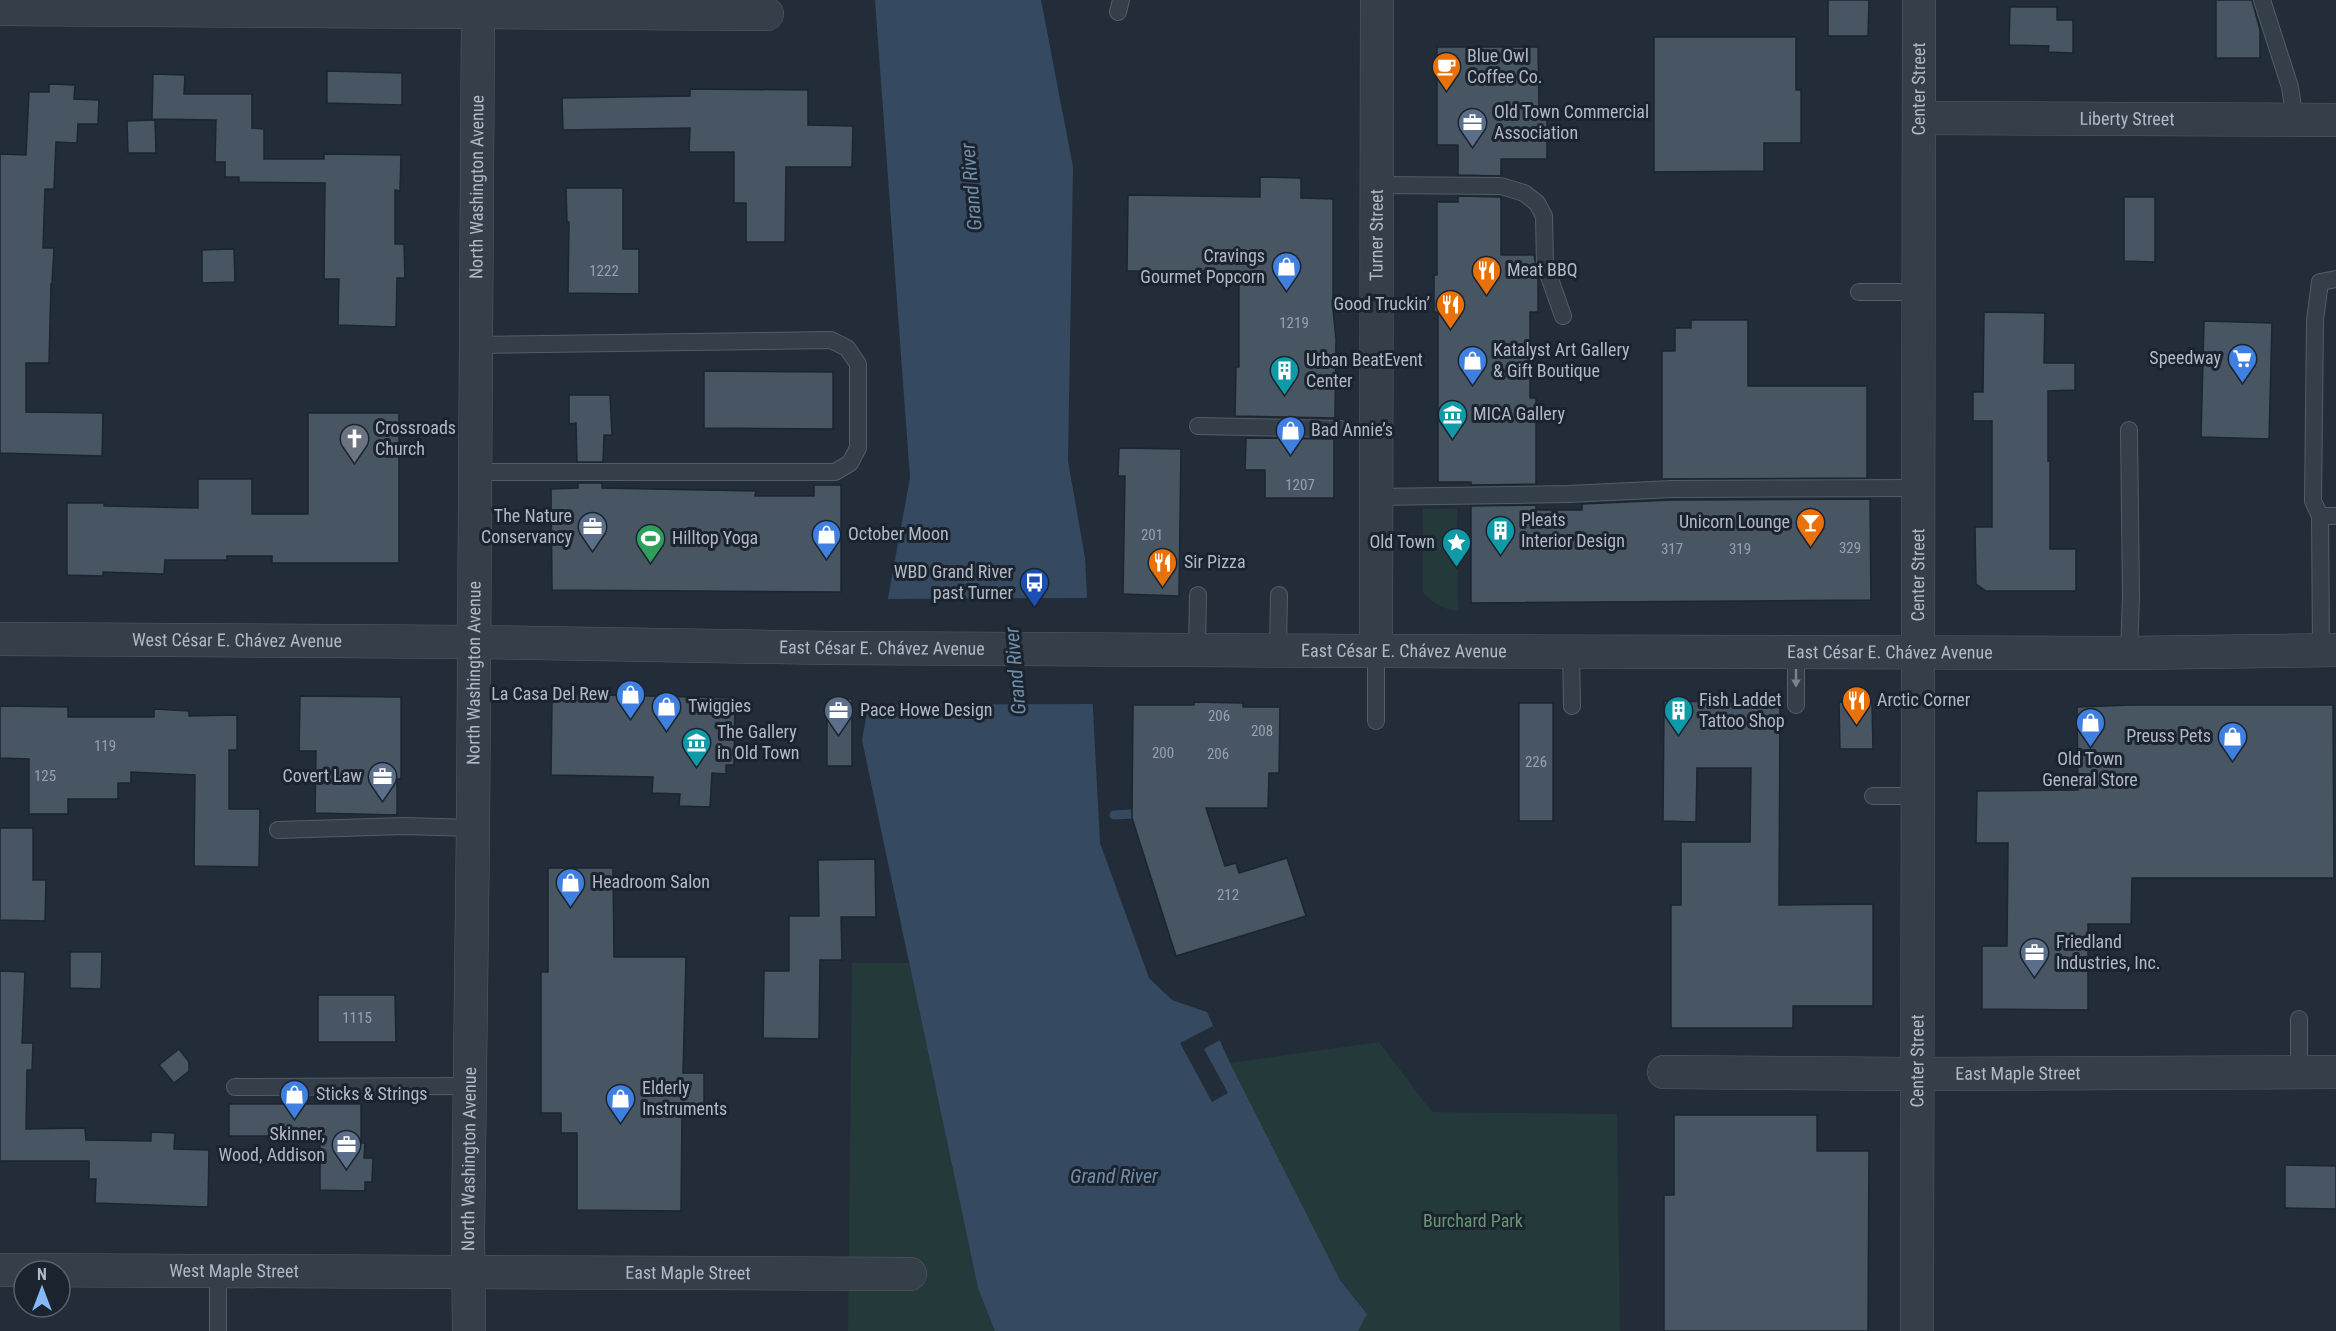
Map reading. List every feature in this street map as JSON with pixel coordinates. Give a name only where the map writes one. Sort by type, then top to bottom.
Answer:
[{"type":"street","name":"Turner Street","points":[[1376,651],[1377,0]]},
{"type":"street","name":"Center Street","points":[[1917,1331],[1919,0]]},
{"type":"street","points":[[0,9],[115,5],[384,7],[478,14],[573,7],[767,14]]},
{"type":"street","name":"North Washington Avenue","points":[[469,1331],[478,14]]},
{"type":"street","name":"Liberty Street","points":[[1919,118],[2336,120]]},
{"type":"street","name":"West César E. Chávez Avenue","points":[[0,639],[473,642]]},
{"type":"street","name":"East César E. Chávez Avenue","points":[[473,642],[831,648],[1571,652],[2128,653],[2329,650]]},
{"type":"street","name":"East Maple Street","points":[[1664,1072],[1918,1074],[2336,1072]]},
{"type":"street","name":"West Maple Street","points":[[0,1270],[468,1273]]},
{"type":"street","name":"East Maple Street","points":[[468,1273],[910,1274]]},
{"type":"lane","points":[[2262,0],[2290,87],[2295,120]]},
{"type":"lane","points":[[1376,185],[1501,186],[1524,193],[1537,202],[1544,216],[1545,265],[1563,316]]},
{"type":"lane","points":[[2329,650],[2328,516],[2313,501],[2315,320],[2320,282],[2336,279]]},
{"type":"lane","points":[[1859,292],[1918,292]]},
{"type":"lane","points":[[474,472],[836,472],[850,463],[858,448],[858,364],[847,348],[831,340],[475,345]]},
{"type":"lane","points":[[1198,426],[1341,429]]},
{"type":"lane","points":[[2128,653],[2131,596],[2129,430]]},
{"type":"lane","points":[[1376,497],[1568,494],[1672,489],[1917,488]]},
{"type":"lane","points":[[1186,650],[1198,595]]},
{"type":"lane","points":[[1278,650],[1279,595]]},
{"type":"lane","points":[[1376,651],[1376,721]]},
{"type":"lane","points":[[1571,652],[1572,706]]},
{"type":"lane","points":[[1796,652],[1796,705]]},
{"type":"lane","points":[[1873,796],[1918,796]]},
{"type":"lane","points":[[278,830],[405,826],[473,828]]},
{"type":"lane","points":[[2299,1020],[2299,1072]]},
{"type":"lane","points":[[235,1087],[470,1086]]},
{"type":"lane","points":[[218,1272],[218,1331]]},
{"type":"green space","points":[[1423,509],[1457,509],[1458,611],[1439,605],[1423,592]]},
{"type":"green space","points":[[852,963],[909,963],[978,1288],[996,1331],[848,1331]]},
{"type":"green space","name":"Burchard Park","points":[[1379,1042],[1432,1112],[1617,1114],[1620,1331],[1358,1331],[1367,1314],[1340,1280],[1230,1063]]},
{"type":"water","name":"Grand River","points":[[875,0],[1041,0],[1073,167],[1068,461],[1085,558],[1100,843],[1149,978],[1172,1000],[1207,1012],[1230,1063],[1340,1280],[1367,1314],[1358,1331],[995,1331],[978,1288],[862,740],[910,478]]},
{"type":"pier","points":[[1090,598],[1096,704],[865,705],[885,599]]},
{"type":"pier","points":[[1213,1026],[1220,1040],[1204,1049],[1228,1093],[1212,1102],[1180,1043]]},
{"type":"building","points":[[1828,0],[1869,0],[1868,36],[1828,36]]},
{"type":"building","points":[[2216,0],[2252,0],[2260,30],[2260,58],[2216,58]]},
{"type":"building","points":[[2010,7],[2057,7],[2057,20],[2073,20],[2073,53],[2048,52],[2049,46],[2009,45]]},
{"type":"building","points":[[1654,37],[1796,37],[1796,90],[1801,90],[1801,143],[1764,143],[1764,171],[1654,172]]},
{"type":"building","points":[[1437,47],[1538,47],[1539,106],[1547,106],[1547,159],[1501,159],[1501,176],[1458,175],[1458,145],[1437,145]]},
{"type":"building","points":[[327,71],[402,73],[402,105],[327,103]]},
{"type":"building","points":[[153,74],[185,75],[184,94],[252,94],[252,128],[264,129],[264,159],[324,159],[324,154],[401,155],[400,191],[395,190],[395,244],[404,244],[405,278],[397,278],[396,327],[338,325],[339,279],[324,279],[325,183],[239,182],[239,177],[225,177],[225,162],[215,162],[216,120],[152,119]]},
{"type":"building","points":[[49,84],[75,85],[74,99],[99,100],[98,124],[78,124],[77,143],[56,142],[54,189],[45,189],[43,248],[54,248],[49,363],[26,363],[26,412],[103,413],[102,456],[0,453],[0,154],[26,155],[29,92],[49,92]]},
{"type":"building","points":[[690,89],[808,90],[808,125],[853,126],[852,167],[786,167],[785,242],[746,242],[746,203],[734,203],[734,152],[689,152],[690,128],[563,130],[562,98],[690,96]]},
{"type":"building","points":[[155,120],[156,153],[128,153],[127,121]]},
{"type":"building","points":[[1260,177],[1301,178],[1301,198],[1333,199],[1335,418],[1235,416],[1236,367],[1239,367],[1239,271],[1127,271],[1128,195],[1260,197]]},
{"type":"building","points":[[566,188],[623,188],[623,249],[639,249],[639,294],[568,293],[569,222],[567,222]]},
{"type":"building","points":[[1458,196],[1501,197],[1501,255],[1534,255],[1538,277],[1538,312],[1530,312],[1530,398],[1536,398],[1536,484],[1471,485],[1471,482],[1438,482],[1438,312],[1434,312],[1434,275],[1437,275],[1437,202],[1458,202]]},
{"type":"building","points":[[2124,197],[2155,197],[2155,262],[2124,261]]},
{"type":"building","points":[[234,249],[235,282],[202,283],[202,250]]},
{"type":"building","points":[[1984,312],[2045,313],[2044,363],[2075,363],[2075,390],[2048,391],[2048,461],[2050,461],[2050,549],[2076,549],[2076,591],[1986,591],[1976,584],[1975,527],[1992,527],[1992,421],[1973,421],[1973,392],[1983,392]]},
{"type":"building","points":[[1691,320],[1748,320],[1748,386],[1867,386],[1867,478],[1662,479],[1662,351],[1675,351],[1675,328],[1691,328]]},
{"type":"building","points":[[2204,321],[2272,323],[2269,439],[2201,437]]},
{"type":"building","points":[[704,371],[833,372],[833,429],[704,428]]},
{"type":"building","points":[[569,395],[610,395],[612,435],[604,435],[603,462],[577,462],[576,423],[569,424]]},
{"type":"building","points":[[308,413],[399,413],[399,563],[272,563],[272,556],[227,556],[227,560],[165,560],[164,574],[103,572],[103,576],[67,575],[67,503],[198,508],[198,479],[252,479],[252,514],[308,514]]},
{"type":"building","points":[[1246,438],[1334,439],[1334,498],[1265,498],[1265,470],[1245,470]]},
{"type":"building","points":[[1119,448],[1181,449],[1179,596],[1123,594],[1125,476],[1118,476]]},
{"type":"building","points":[[578,483],[602,483],[602,488],[756,491],[755,496],[814,496],[814,485],[841,485],[841,592],[552,590],[551,489],[578,488]]},
{"type":"building","points":[[1870,499],[1871,600],[1471,603],[1471,506],[1536,505],[1536,510],[1582,510],[1582,504],[1672,500]]},
{"type":"building","points":[[560,694],[735,698],[734,765],[726,765],[726,774],[712,773],[710,807],[679,806],[680,794],[652,793],[653,777],[551,775],[552,700]]},
{"type":"building","points":[[300,696],[401,697],[401,779],[397,779],[397,815],[315,813],[316,751],[299,751]]},
{"type":"building","points":[[827,699],[852,699],[852,766],[827,766]]},
{"type":"building","points":[[1664,701],[1780,703],[1779,905],[1873,904],[1873,1006],[1793,1006],[1793,1028],[1671,1028],[1671,905],[1681,905],[1681,842],[1750,842],[1751,768],[1697,768],[1696,822],[1663,821]]},
{"type":"building","points":[[1194,702],[1243,703],[1243,707],[1280,707],[1279,773],[1269,773],[1268,808],[1206,808],[1225,866],[1236,863],[1239,873],[1287,858],[1306,916],[1176,956],[1132,818],[1133,705],[1194,705]]},
{"type":"building","name":"Arctic Corner","points":[[1839,702],[1872,702],[1873,749],[1840,749]]},
{"type":"building","points":[[1519,703],[1553,703],[1553,821],[1519,821]]},
{"type":"building","points":[[2333,705],[2334,878],[2132,878],[2131,924],[2088,924],[2088,1010],[1982,1009],[1982,946],[2007,946],[2008,843],[1976,843],[1977,791],[2078,790],[2077,707]]},
{"type":"building","points":[[0,706],[68,707],[68,717],[154,717],[154,709],[189,711],[189,716],[237,715],[237,750],[229,750],[229,809],[260,809],[259,867],[194,866],[195,775],[131,772],[131,783],[118,783],[118,799],[68,799],[68,814],[29,814],[29,759],[0,758]]},
{"type":"building","points":[[0,828],[33,828],[33,880],[46,880],[45,921],[0,920]]},
{"type":"building","points":[[875,859],[876,917],[841,917],[842,960],[820,960],[819,1039],[763,1038],[764,971],[789,971],[789,916],[819,916],[818,860]]},
{"type":"building","name":"Elderly Instruments","points":[[548,868],[613,868],[614,957],[686,957],[683,1073],[704,1073],[704,1114],[682,1114],[681,1211],[577,1210],[577,1133],[561,1133],[561,1113],[541,1113],[541,972],[548,972]]},
{"type":"building","points":[[70,952],[102,952],[101,989],[70,988]]},
{"type":"building","points":[[0,971],[25,972],[22,1043],[33,1043],[32,1070],[27,1070],[26,1129],[85,1128],[86,1140],[151,1141],[151,1132],[175,1133],[174,1149],[209,1150],[208,1207],[95,1203],[96,1179],[89,1179],[89,1161],[0,1161]]},
{"type":"building","points":[[318,995],[395,995],[396,1042],[318,1042]]},
{"type":"building","points":[[179,1049],[189,1062],[189,1071],[174,1083],[159,1065]]},
{"type":"building","name":"Sticks & Strings","points":[[229,1104],[361,1104],[361,1143],[365,1143],[364,1158],[373,1158],[372,1182],[365,1182],[365,1191],[320,1190],[320,1136],[229,1136]]},
{"type":"building","points":[[1674,1115],[1817,1115],[1817,1151],[1869,1151],[1868,1331],[1664,1331],[1664,1195],[1674,1195]]},
{"type":"building","points":[[2285,1165],[2336,1166],[2336,1209],[2285,1208]]},
{"type":"waterway","points":[[1114,815],[1132,814]]},
{"type":"place","name":"Blue Owl Coffee Co.","points":[[1446,92]]},
{"type":"place","name":"Old Town Commercial Association","points":[[1473,148]]},
{"type":"place","name":"Cravings Gourmet Popcorn","points":[[1286,292]]},
{"type":"place","name":"Meat BBQ","points":[[1486,296]]},
{"type":"place","name":"Good Truckin’","points":[[1451,330]]},
{"type":"place","name":"Speedway","points":[[2242,384]]},
{"type":"place","name":"Katalyst Art Gallery & Gift Boutique","points":[[1472,386]]},
{"type":"place","name":"Urban BeatEvent Center","points":[[1285,396]]},
{"type":"place","name":"MICA Gallery","points":[[1452,440]]},
{"type":"place","name":"Bad Annie’s","points":[[1290,456]]},
{"type":"place","name":"Crossroads Church","points":[[354,464]]},
{"type":"place","name":"Unicorn Lounge","points":[[1811,548]]},
{"type":"place","name":"The Nature Conservancy","points":[[593,552]]},
{"type":"place","name":"Pleats Interior Design","points":[[1500,556]]},
{"type":"place","name":"October Moon","points":[[827,560]]},
{"type":"place","name":"Hilltop Yoga","points":[[651,564]]},
{"type":"place","name":"Old Town","points":[[1456,568]]},
{"type":"place","name":"Sir Pizza","points":[[1163,588]]},
{"type":"place","name":"WBD Grand River past Turner","points":[[1034,608]]},
{"type":"place","name":"La Casa Del Rew","points":[[630,720]]},
{"type":"place","name":"Arctic Corner","points":[[1856,726]]},
{"type":"place","name":"Twiggies","points":[[667,732]]},
{"type":"place","name":"Pace Howe Design","points":[[839,736]]},
{"type":"place","name":"Fish Laddet Tattoo Shop","points":[[1678,736]]},
{"type":"place","name":"Old Town General Store","points":[[2090,748]]},
{"type":"place","name":"Preuss Pets","points":[[2232,762]]},
{"type":"place","name":"The Gallery in Old Town","points":[[696,768]]},
{"type":"place","name":"Covert Law","points":[[383,802]]},
{"type":"place","name":"Headroom Salon","points":[[571,908]]},
{"type":"place","name":"Friedland Industries, Inc.","points":[[2035,978]]},
{"type":"place","name":"Sticks & Strings","points":[[295,1120]]},
{"type":"place","name":"Elderly Instruments","points":[[621,1124]]},
{"type":"place","name":"Skinner, Wood, Addison","points":[[346,1170]]}]
